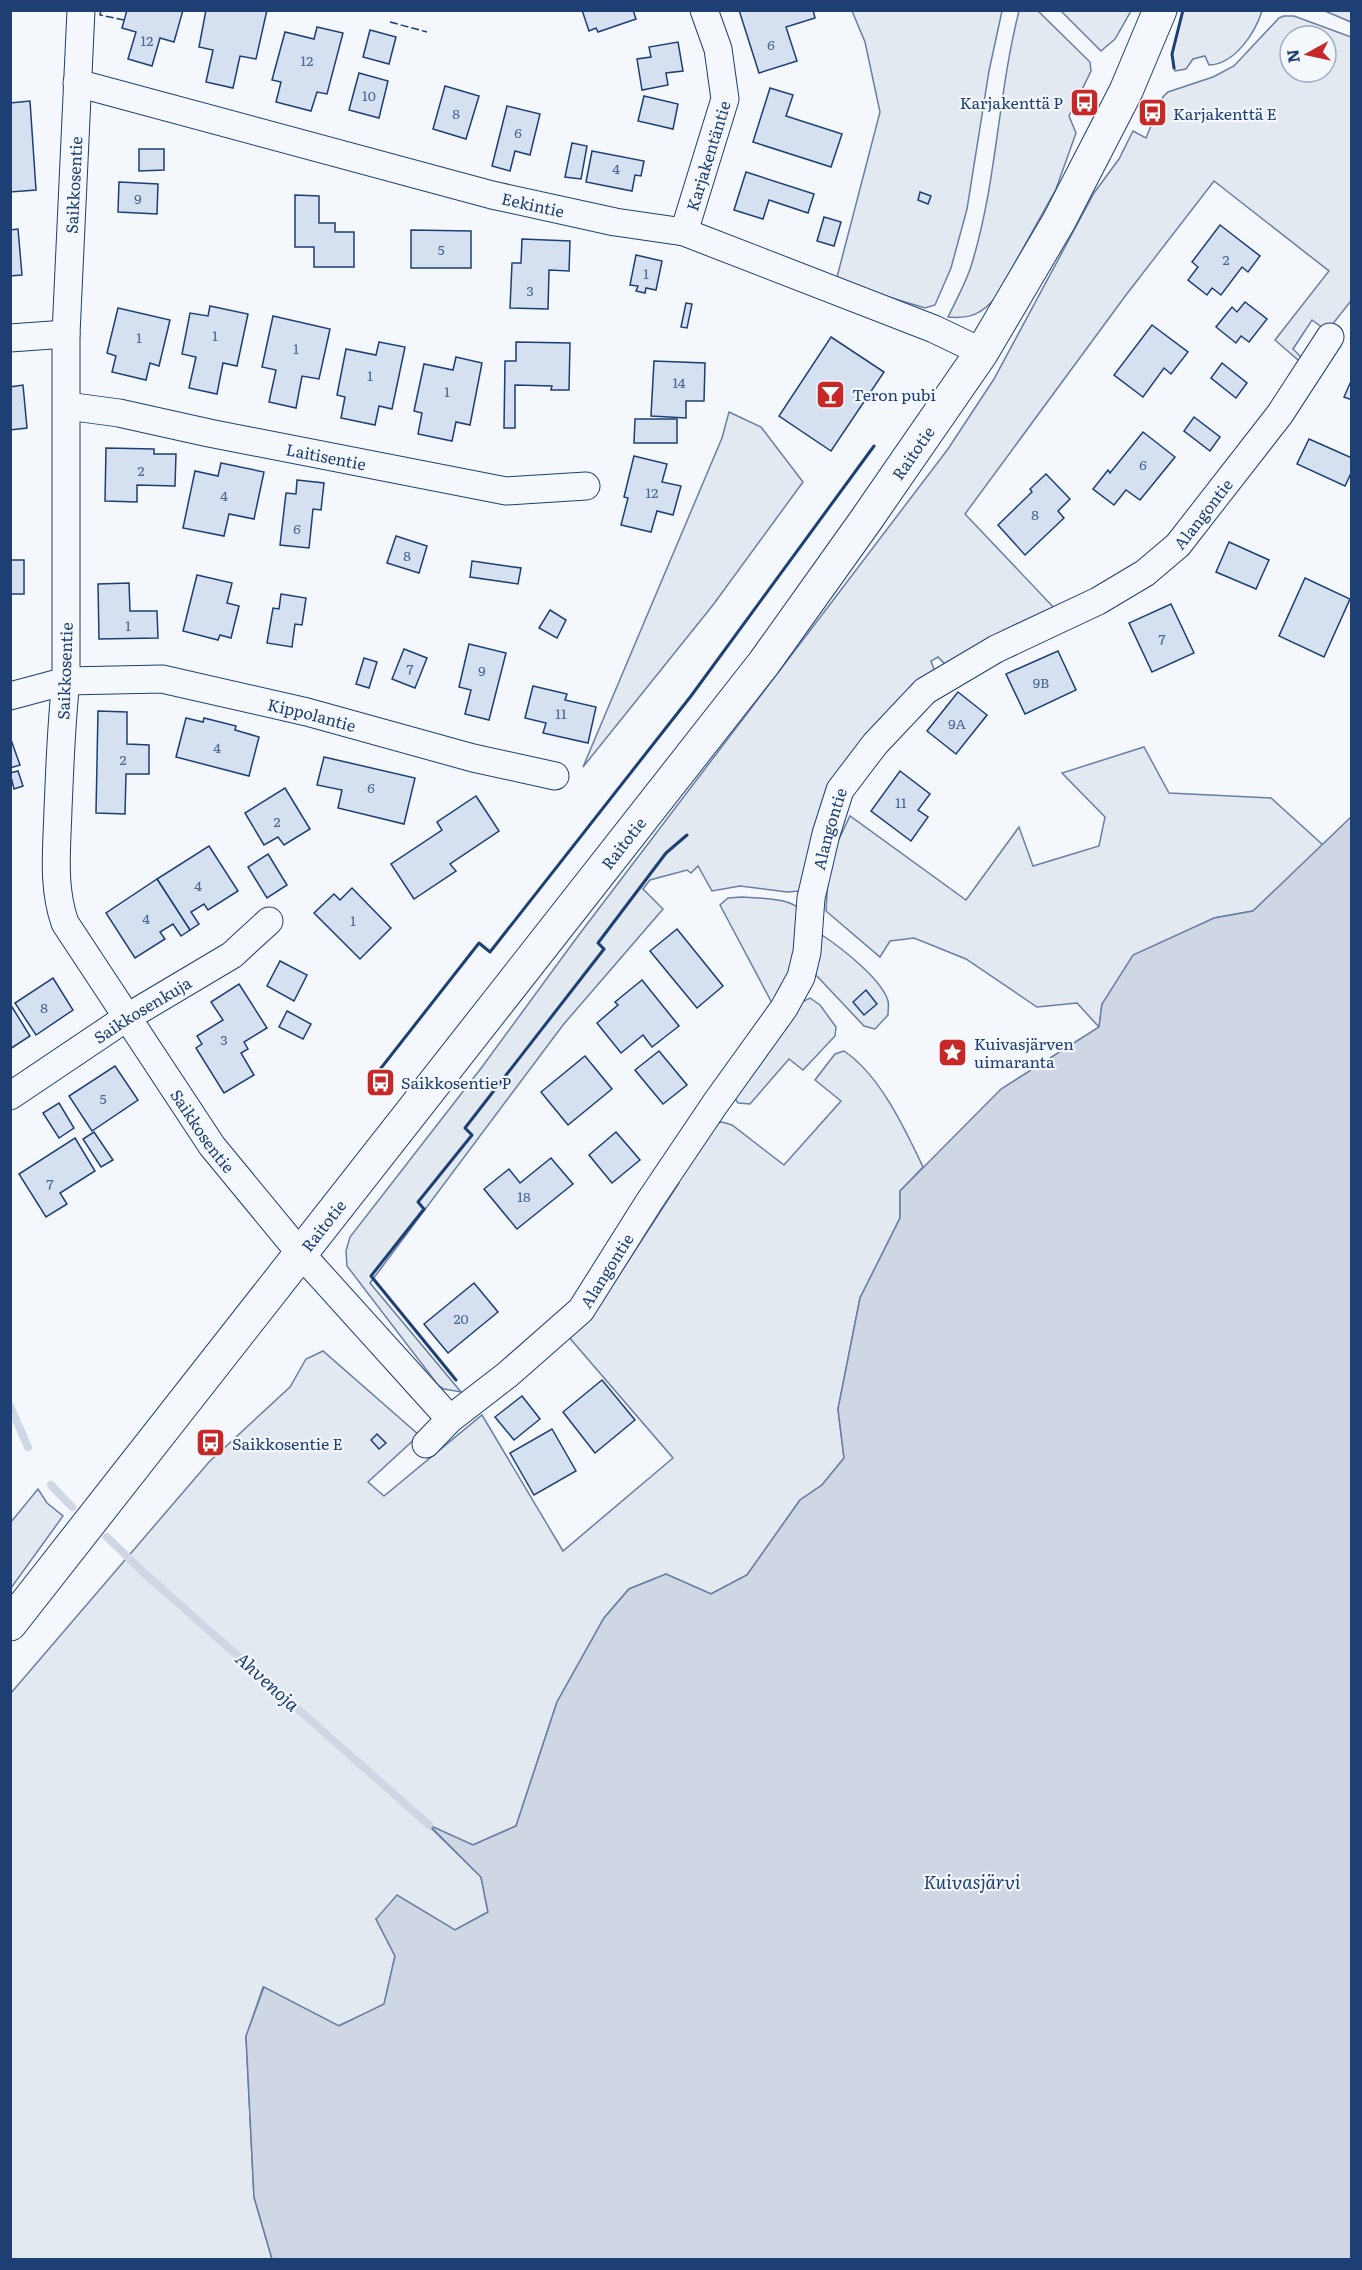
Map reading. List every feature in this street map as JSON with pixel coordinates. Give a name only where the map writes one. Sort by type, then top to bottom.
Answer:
[{"type":"main road","name":"Raitotie","points":[[10,1624],[764,663],[866,520],[981,352],[1064,211],[1126,91],[1160,10]]},
{"type":"street","name":"Saikkosentie","points":[[81,10],[66,334],[66,681],[61,726],[57,899],[64,923],[212,1146],[300,1254]]},
{"type":"street","name":"Karjakentäntie","points":[[684,232],[725,99],[718,49],[704,10]]},
{"type":"street","name":"Eekintie","points":[[77,83],[492,195],[615,222],[684,232],[934,329],[981,352]]},
{"type":"street","points":[[10,338],[66,334]]},
{"type":"street","name":"Alangontie","points":[[426,1444],[450,1419],[507,1375],[581,1310],[649,1202],[715,1104],[784,1008],[801,977],[807,952],[811,898],[826,834],[840,790],[875,744],[925,691],[996,649],[1098,602],[1145,573],[1178,544],[1280,414],[1330,337]]},
{"type":"street","name":"Laitisentie","points":[[67,406],[119,413],[192,430],[506,491],[586,486]]},
{"type":"street","name":"Kippolantie","points":[[10,696],[66,681],[162,680],[307,712],[472,758],[555,776]]},
{"type":"street","name":"Saikkosenkuja","points":[[10,1096],[126,1018],[232,955],[269,921]]},
{"type":"street","points":[[300,1254],[450,1419]]},
{"type":"shaded area","points":[[1183,10],[1262,11],[1243,46],[1227,59],[1209,65],[1205,56],[1193,59],[1186,69],[1175,71],[1172,54]]},
{"type":"shaded area","points":[[852,11],[1002,11],[989,71],[967,209],[951,268],[935,305],[925,308],[836,281],[880,112],[865,42]]},
{"type":"shaded area","points":[[1019,11],[1038,11],[1090,62],[1091,71],[1069,116],[1076,133],[1056,189],[996,297],[986,308],[975,314],[948,317],[967,277],[980,232],[987,201],[1006,73]]},
{"type":"shaded area","points":[[1061,11],[1131,11],[1115,39],[1101,51]]},
{"type":"shaded area","points":[[1325,11],[1351,11],[1351,22]]},
{"type":"shaded area","points":[[1294,16],[1316,24],[1278,24],[1278,84],[1338,84],[1338,32],[1351,37],[1351,301],[1327,331],[1312,320],[1293,349],[1304,360],[1305,366],[1275,340],[1329,271],[1214,181],[1126,295],[965,514],[1057,611],[947,666],[938,657],[931,661],[935,672],[905,697],[800,891],[787,892],[740,886],[712,891],[698,866],[691,873],[687,870],[650,880],[643,889],[663,909],[563,1025],[370,1283],[461,1392],[444,1389],[438,1385],[347,1266],[346,1251],[350,1237],[482,1067],[578,936],[948,449],[994,379],[1094,193],[1119,159],[1133,131],[1146,138],[1163,97],[1168,92],[1213,77],[1234,66],[1279,18]]},
{"type":"shaded area","points":[[729,412],[761,427],[803,482],[713,605],[583,767],[722,438]]},
{"type":"shaded area","points":[[1144,747],[1169,793],[1271,798],[1323,845],[1253,911],[1214,918],[1102,1004],[1099,1027],[1077,1003],[1037,1007],[966,959],[914,938],[890,941],[880,957],[826,911],[829,860],[850,816],[966,900],[1019,827],[1033,866],[1099,846],[1105,817],[1062,773]]},
{"type":"shaded area","points":[[742,897],[786,902],[797,907],[799,912],[796,944],[790,968],[784,986],[772,1003],[720,905],[728,898]]},
{"type":"shaded area","points":[[822,935],[860,964],[884,992],[888,1003],[888,1015],[875,1029],[864,1026],[815,974]]},
{"type":"shaded area","points":[[810,998],[820,1005],[836,1027],[835,1036],[803,1070],[789,1059],[750,1104],[738,1103],[732,1094],[798,1004]]},
{"type":"shaded area","points":[[844,1051],[857,1061],[880,1088],[900,1120],[923,1167],[900,1191],[900,1218],[860,1298],[838,1409],[844,1458],[822,1485],[800,1500],[747,1575],[711,1594],[666,1574],[629,1589],[604,1618],[557,1702],[516,1826],[473,1845],[430,1827],[481,1877],[488,1912],[455,1930],[376,1919],[395,1956],[384,2005],[338,2026],[263,1987],[246,2037],[254,2197],[272,2259],[11,2260],[11,1693],[209,1462],[290,1387],[306,1359],[323,1351],[419,1435],[368,1482],[384,1496],[482,1415],[563,1551],[673,1458],[568,1336],[597,1309],[679,1183],[676,1178],[714,1124],[722,1122],[732,1125],[784,1165],[841,1101],[815,1080],[835,1054]]},
{"type":"shaded area","points":[[38,1489],[47,1503],[63,1516],[11,1588],[11,1522]]},
{"type":"water","name":"Kuivasjärvi","points":[[1351,817],[1351,2259],[272,2259],[254,2197],[246,2036],[264,1987],[339,2026],[384,2004],[395,1956],[376,1919],[397,1895],[455,1930],[488,1912],[481,1877],[429,1825],[473,1845],[516,1826],[557,1702],[604,1618],[629,1589],[666,1574],[711,1594],[747,1575],[800,1500],[822,1485],[844,1458],[838,1409],[860,1298],[900,1218],[900,1191],[1001,1089],[1099,1027],[1102,1004],[1133,955],[1214,918],[1253,911]]},
{"type":"building","points":[[127,10],[183,10],[174,42],[160,38],[152,66],[128,59],[136,32],[122,28]]},
{"type":"building","points":[[206,10],[267,10],[256,59],[240,56],[233,88],[206,82],[213,50],[199,47]]},
{"type":"building","points":[[582,10],[633,10],[636,19],[598,32],[596,28],[589,31]]},
{"type":"building","points":[[739,10],[813,10],[815,18],[786,27],[797,61],[759,73]]},
{"type":"building","points":[[317,27],[343,33],[327,94],[317,92],[311,111],[276,102],[281,82],[272,80],[285,32],[314,39]]},
{"type":"building","points":[[370,30],[396,37],[389,64],[363,57]]},
{"type":"building","points":[[678,42],[683,71],[666,73],[668,85],[642,90],[637,59],[651,57],[649,47]]},
{"type":"building","points":[[359,73],[388,81],[379,118],[349,110]]},
{"type":"building","points":[[445,86],[479,96],[466,139],[433,129]]},
{"type":"building","points":[[770,88],[793,95],[786,116],[842,134],[831,167],[753,142]]},
{"type":"building","points":[[644,96],[678,104],[673,129],[638,121]]},
{"type":"building","points":[[30,101],[36,190],[10,192],[10,103]]},
{"type":"building","points":[[507,106],[540,114],[530,155],[515,151],[510,171],[492,166]]},
{"type":"building","points":[[572,143],[587,146],[581,179],[565,177]]},
{"type":"building","points":[[139,149],[164,149],[164,170],[139,171]]},
{"type":"building","points":[[592,151],[644,161],[641,176],[635,175],[632,191],[586,182]]},
{"type":"building","points":[[746,172],[814,194],[808,213],[769,200],[763,219],[734,210]]},
{"type":"building","points":[[119,182],[158,184],[157,214],[118,212]]},
{"type":"building","points":[[920,192],[931,196],[928,204],[918,200]]},
{"type":"building","points":[[295,195],[319,196],[319,223],[335,223],[335,232],[354,232],[354,267],[314,267],[314,247],[295,247]]},
{"type":"building","points":[[824,217],[841,222],[834,246],[817,241]]},
{"type":"building","points":[[1220,225],[1260,256],[1248,272],[1242,267],[1221,295],[1212,288],[1207,295],[1188,280],[1198,267],[1192,262]]},
{"type":"building","points":[[18,229],[22,275],[10,276],[10,230]]},
{"type":"building","points":[[411,230],[471,231],[471,268],[411,268]]},
{"type":"building","points":[[522,239],[570,241],[569,271],[549,270],[548,309],[510,308],[512,263],[521,263]]},
{"type":"building","points":[[636,255],[662,261],[656,290],[646,288],[645,293],[636,291],[638,286],[630,285]]},
{"type":"building","points":[[1245,302],[1267,319],[1249,342],[1241,336],[1236,343],[1216,327],[1232,307],[1237,312]]},
{"type":"building","points":[[686,303],[692,304],[687,328],[681,327]]},
{"type":"building","points":[[210,306],[248,314],[237,366],[223,363],[217,394],[189,388],[196,357],[182,354],[190,313],[208,316]]},
{"type":"building","points":[[118,308],[170,320],[159,366],[150,363],[146,380],[112,372],[116,356],[107,353]]},
{"type":"building","points":[[273,316],[330,329],[319,379],[302,376],[296,408],[269,402],[276,370],[262,367]]},
{"type":"building","points":[[1152,325],[1188,352],[1171,374],[1164,368],[1143,397],[1114,375]]},
{"type":"building","name":"Teron pubi","points":[[831,337],[884,372],[831,451],[779,416]]},
{"type":"building","points":[[379,342],[405,347],[392,409],[379,406],[375,425],[341,418],[345,397],[337,395],[346,349],[376,355]]},
{"type":"building","points":[[516,342],[570,343],[569,390],[551,390],[552,386],[515,385],[515,428],[504,428],[505,361],[516,361]]},
{"type":"building","points":[[456,357],[482,363],[470,425],[456,422],[452,441],[418,434],[422,413],[414,411],[424,364],[453,370]]},
{"type":"building","points":[[654,361],[705,363],[704,401],[686,401],[686,418],[651,416]]},
{"type":"building","points":[[1222,363],[1247,383],[1236,398],[1211,378]]},
{"type":"building","points":[[1352,379],[1352,400],[1344,397]]},
{"type":"building","points":[[23,385],[27,428],[10,430],[10,387]]},
{"type":"building","points":[[1194,417],[1220,437],[1210,451],[1184,431]]},
{"type":"building","points":[[635,419],[677,419],[677,443],[634,443]]},
{"type":"building","points":[[1143,432],[1175,457],[1140,500],[1126,490],[1114,505],[1093,489],[1108,470],[1110,473]]},
{"type":"building","points":[[1309,439],[1352,458],[1352,471],[1345,486],[1297,464]]},
{"type":"building","points":[[106,448],[154,449],[154,454],[176,454],[175,486],[137,485],[137,502],[105,501]]},
{"type":"building","points":[[634,456],[667,464],[662,482],[681,486],[673,515],[657,511],[651,532],[621,525],[628,498],[624,497]]},
{"type":"building","points":[[221,463],[264,472],[254,519],[229,514],[224,536],[183,528],[195,471],[218,476]]},
{"type":"building","points":[[1046,474],[1070,499],[1058,511],[1064,518],[1025,555],[998,525],[1032,492],[1030,489]]},
{"type":"building","points":[[297,480],[324,483],[321,510],[313,509],[309,548],[280,545],[286,493],[296,494]]},
{"type":"building","points":[[396,536],[427,546],[419,573],[387,563]]},
{"type":"building","points":[[1229,542],[1269,560],[1256,589],[1216,572]]},
{"type":"building","points":[[10,560],[24,560],[24,594],[10,594]]},
{"type":"building","points":[[472,561],[521,568],[518,584],[470,577]]},
{"type":"building","points":[[197,575],[232,583],[227,603],[239,606],[231,638],[220,635],[218,640],[183,631]]},
{"type":"building","points":[[1305,578],[1350,599],[1324,657],[1279,636]]},
{"type":"building","points":[[129,583],[130,611],[157,611],[158,638],[99,639],[98,584]]},
{"type":"building","points":[[281,594],[306,598],[302,625],[295,624],[292,647],[267,643],[273,608],[279,609]]},
{"type":"building","points":[[1171,604],[1194,653],[1152,672],[1129,623]]},
{"type":"building","points":[[550,610],[566,620],[557,638],[539,628]]},
{"type":"building","points":[[469,644],[506,653],[489,720],[465,714],[471,690],[459,687]]},
{"type":"building","points":[[404,649],[427,658],[415,688],[392,679]]},
{"type":"building","points":[[1058,651],[1076,690],[1025,714],[1006,674]]},
{"type":"building","points":[[364,658],[377,662],[369,688],[356,684]]},
{"type":"building","points":[[533,686],[567,694],[565,700],[596,707],[588,743],[543,733],[546,723],[525,718]]},
{"type":"building","points":[[958,692],[987,715],[956,754],[927,731]]},
{"type":"building","points":[[98,711],[127,712],[127,744],[149,745],[149,774],[126,774],[125,814],[96,813]]},
{"type":"building","points":[[186,718],[203,722],[204,718],[236,726],[235,730],[259,737],[249,776],[176,757]]},
{"type":"building","points":[[10,737],[20,765],[10,768]]},
{"type":"building","points":[[324,757],[415,778],[404,824],[338,808],[342,790],[317,785]]},
{"type":"building","points":[[18,771],[23,786],[14,789],[10,773]]},
{"type":"building","points":[[900,771],[930,794],[918,810],[928,817],[911,841],[871,811]]},
{"type":"building","points":[[285,788],[310,829],[284,845],[278,837],[264,845],[245,813]]},
{"type":"building","points":[[476,796],[499,831],[450,864],[456,871],[414,899],[391,864],[442,830],[437,822]]},
{"type":"building","points":[[209,846],[238,891],[208,910],[204,904],[191,912],[199,924],[190,930],[157,879]]},
{"type":"building","points":[[268,854],[287,885],[267,898],[248,867]]},
{"type":"building","points":[[157,879],[190,930],[181,936],[173,924],[160,932],[165,939],[135,958],[106,913]]},
{"type":"building","points":[[352,888],[391,928],[360,959],[314,913],[334,894],[340,900]]},
{"type":"building","points":[[677,929],[723,986],[697,1008],[650,951]]},
{"type":"building","points":[[280,961],[307,975],[294,1001],[267,986]]},
{"type":"building","points":[[53,978],[73,1010],[36,1035],[15,1003]]},
{"type":"building","points":[[642,980],[679,1026],[652,1047],[643,1035],[621,1053],[597,1023],[618,1005],[615,1002]]},
{"type":"building","points":[[239,984],[267,1028],[244,1042],[248,1049],[241,1053],[254,1075],[224,1093],[196,1048],[202,1044],[197,1036],[223,1020],[211,1002]]},
{"type":"building","points":[[866,990],[877,1004],[864,1015],[853,1002]]},
{"type":"building","points":[[12,1007],[30,1036],[10,1049],[10,1008]]},
{"type":"building","points":[[287,1011],[311,1024],[303,1039],[279,1027]]},
{"type":"building","points":[[659,1051],[687,1085],[663,1104],[635,1070]]},
{"type":"building","points":[[585,1056],[612,1089],[568,1125],[541,1092]]},
{"type":"building","points":[[115,1066],[138,1100],[92,1131],[69,1096]]},
{"type":"building","points":[[59,1103],[74,1128],[59,1138],[43,1113]]},
{"type":"building","points":[[94,1132],[113,1160],[101,1167],[83,1139]]},
{"type":"building","points":[[616,1132],[640,1160],[612,1183],[589,1155]]},
{"type":"building","points":[[75,1138],[95,1171],[60,1193],[67,1204],[46,1217],[19,1174]]},
{"type":"building","points":[[551,1158],[573,1184],[517,1229],[484,1189],[509,1169],[520,1183]]},
{"type":"building","points":[[474,1283],[498,1312],[448,1353],[424,1324]]},
{"type":"building","points":[[602,1380],[635,1420],[595,1453],[563,1412]]},
{"type":"building","points":[[522,1396],[540,1419],[514,1440],[495,1417]]},
{"type":"building","points":[[552,1429],[576,1471],[534,1495],[510,1453]]},
{"type":"building","points":[[377,1434],[386,1443],[379,1449],[371,1440]]},
{"type":"waterway","name":"Ahvenoja","points":[[10,1406],[28,1447]]},
{"type":"waterway","name":"Ahvenoja","points":[[51,1485],[72,1507]]},
{"type":"waterway","name":"Ahvenoja","points":[[107,1537],[144,1573],[429,1825]]},
{"type":"fence","points":[[101,10],[100,15],[124,20]]},
{"type":"fence","points":[[390,22],[427,32]]},
{"type":"wall","points":[[1174,68],[1172,54],[1183,10]]},
{"type":"wall","points":[[374,1077],[479,943],[490,952],[691,696],[874,446]]},
{"type":"wall","points":[[456,1380],[371,1276],[424,1209],[418,1202],[472,1135],[465,1128],[604,949],[598,943],[666,853],[687,835]]},
{"type":"place","name":"Karjakenttä P","points":[[1084,102]]},
{"type":"place","name":"Karjakenttä E","points":[[1152,113]]},
{"type":"place","name":"Teron pubi","points":[[831,394]]},
{"type":"place","name":"Kuivasjärven uimaranta","points":[[953,1052]]},
{"type":"place","name":"Saikkosentie P","points":[[380,1082]]},
{"type":"place","name":"Saikkosentie E","points":[[211,1443]]}]
